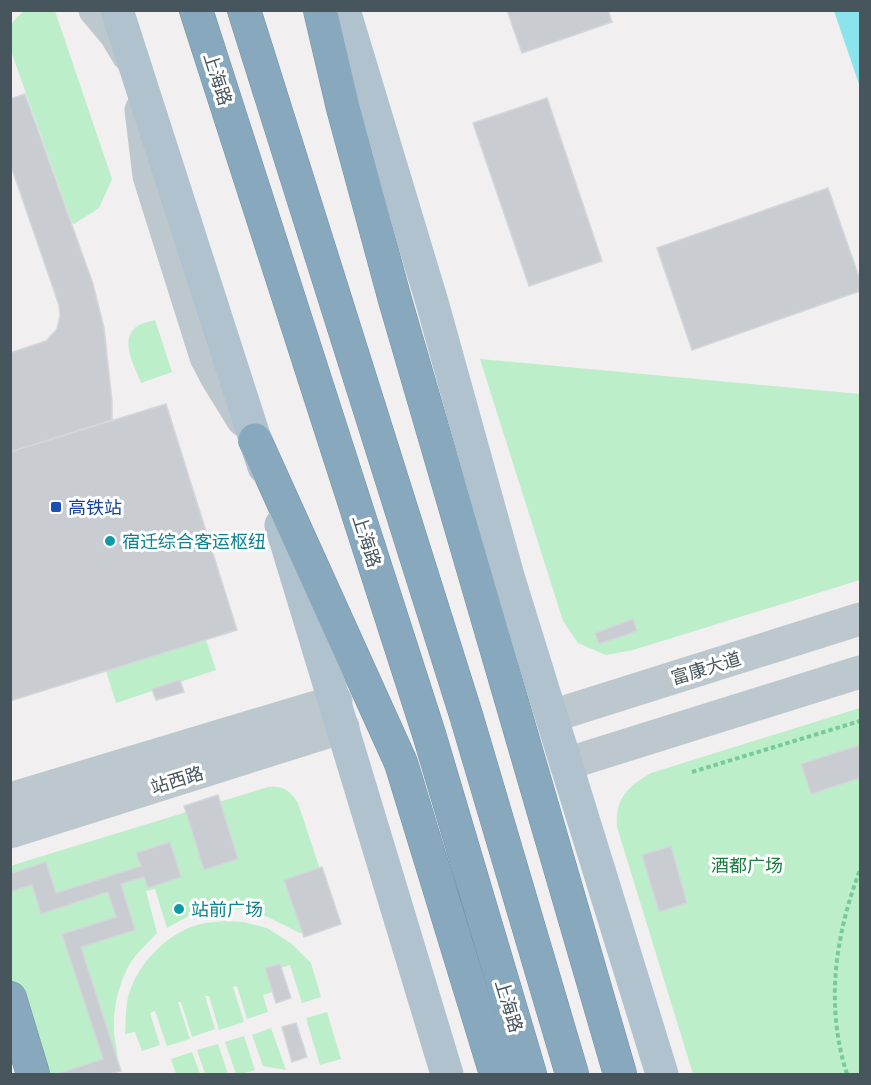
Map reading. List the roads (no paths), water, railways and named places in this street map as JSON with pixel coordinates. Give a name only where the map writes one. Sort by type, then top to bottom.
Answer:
[{"type":"highway","name":"上海路","points":[[196,10],[429,734],[530,1074]]},
{"type":"highway","points":[[244,10],[462,704],[572,1074]]},
{"type":"highway","points":[[320,10],[343,108],[395,300],[620,1074]]},
{"type":"highway","points":[[255,440],[401,763],[496,1074]]},
{"type":"highway","points":[[10,998],[33,1074]]},
{"type":"highway","points":[[10,1040],[25,1074]]},
{"type":"main road","points":[[117,10],[255,440],[447,1074]]},
{"type":"main road","points":[[344,10],[432,302],[508,576],[662,1074]]},
{"type":"street","points":[[95,10],[116,35],[136,70]]},
{"type":"street","name":"富康大道","points":[[552,716],[861,619]]},
{"type":"street","points":[[566,764],[861,672]]},
{"type":"street","name":"站西路","points":[[10,799],[339,714]]},
{"type":"street","name":"站西路","points":[[10,832],[339,714]]},
{"type":"water","points":[[834,11],[860,11],[860,87]]},
{"type":"place","name":"高铁站","points":[[56,507]]},
{"type":"place","name":"宿迁综合客运枢纽","points":[[110,541]]},
{"type":"place","name":"站前广场","points":[[179,909]]},
{"type":"park label","name":"酒都广场","points":[[747,865]]}]
